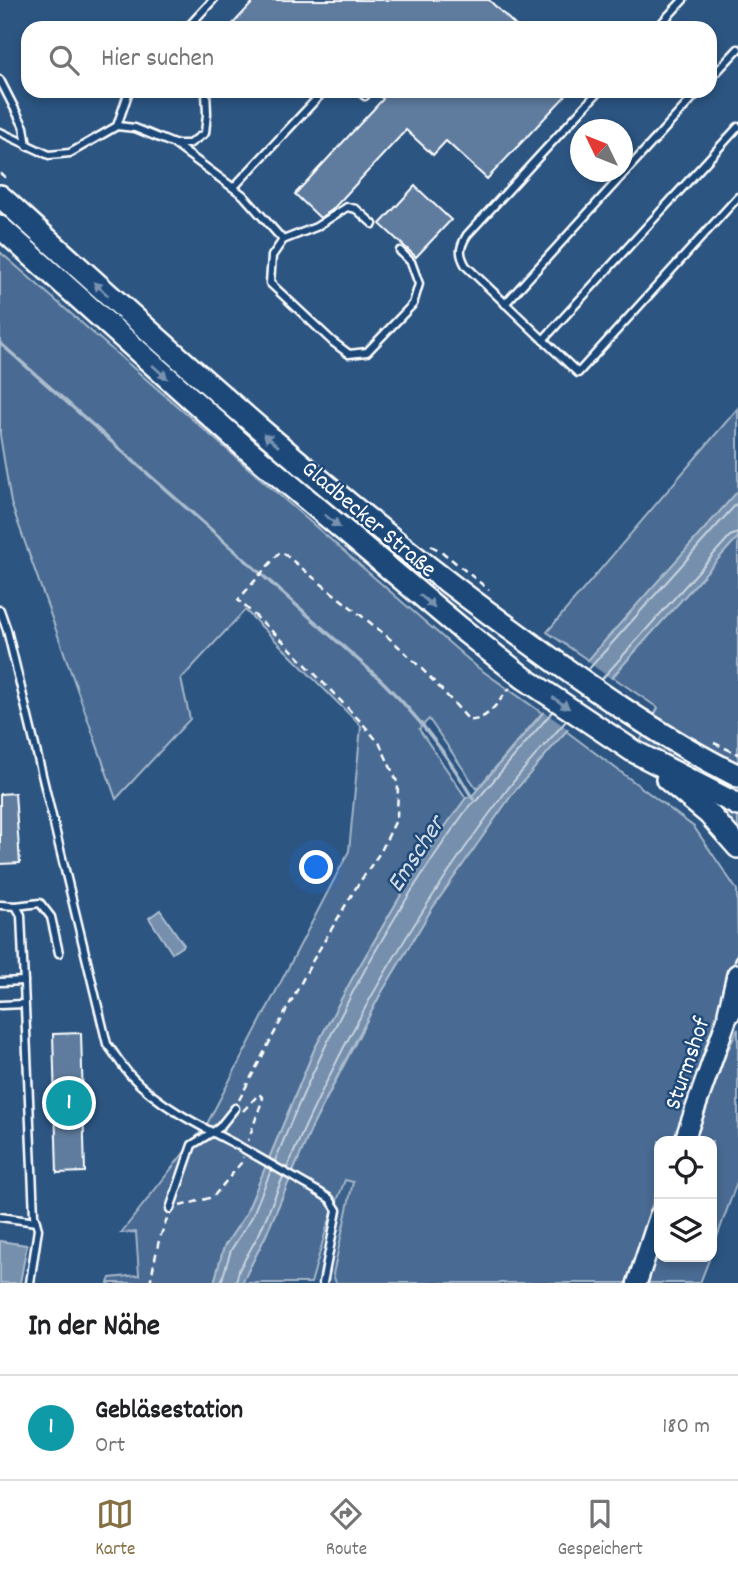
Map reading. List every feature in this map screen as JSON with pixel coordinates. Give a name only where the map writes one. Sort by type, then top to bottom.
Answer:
[{"type":"highway","name":"Gladbecker Straße","points":[[5,190],[127,314],[333,493],[542,653],[692,751],[738,776]]},
{"type":"highway","name":"Gladbecker Straße","points":[[0,227],[246,448],[438,610],[517,682],[633,751],[738,805]]},
{"type":"highway","points":[[622,707],[738,761]]},
{"type":"highway","points":[[633,751],[709,814],[738,847]]},
{"type":"highway","points":[[734,1008],[738,975]]},
{"type":"street","name":"Sturmshof","points":[[686,1136],[734,1008]]},
{"type":"street","points":[[637,1283],[654,1231]]},
{"type":"lane","points":[[194,21],[213,0]]},
{"type":"lane","points":[[664,21],[683,0]]},
{"type":"lane","points":[[717,71],[738,48]]},
{"type":"lane","points":[[0,80],[24,127],[27,146]]},
{"type":"lane","points":[[117,126],[127,98]]},
{"type":"lane","points":[[174,144],[189,144],[205,133],[206,98]]},
{"type":"lane","points":[[234,187],[317,98]]},
{"type":"lane","points":[[593,98],[467,235],[460,246],[461,257],[466,266],[578,373],[738,197]]},
{"type":"lane","points":[[505,304],[693,98]]},
{"type":"lane","points":[[0,132],[49,156],[70,153],[117,126],[135,128],[174,144],[234,187],[283,240]]},
{"type":"lane","points":[[543,340],[738,127]]},
{"type":"lane","points":[[373,224],[356,209],[347,207],[316,227],[283,240],[271,256],[270,283],[349,354],[367,352],[413,304],[419,284],[411,262],[400,251]]},
{"type":"lane","points":[[0,610],[7,629],[107,1044],[129,1074],[147,1091],[187,1118],[330,1199],[337,1210],[323,1283]]},
{"type":"lane","points":[[0,905],[40,903],[51,917],[59,953]]},
{"type":"lane","points":[[16,906],[21,915],[28,1112],[38,1229],[30,1283]]},
{"type":"lane","points":[[0,982],[24,981]]},
{"type":"lane","points":[[0,1005],[24,1003]]},
{"type":"lane","points":[[170,1209],[192,1145],[219,1128],[235,1108]]},
{"type":"lane","points":[[0,1217],[36,1222]]},
{"type":"path","points":[[0,173],[5,190]]},
{"type":"path","points":[[430,546],[441,551],[496,596]]},
{"type":"path","points":[[263,1098],[259,1094],[244,1111],[235,1108],[313,960],[381,851],[397,818],[398,784],[380,744],[286,644],[238,600],[281,551],[379,630],[435,682],[470,720],[483,718],[517,682]]},
{"type":"path","points":[[150,1283],[159,1240],[170,1209],[213,1197]]},
{"type":"shaded area","points":[[0,252],[477,667],[542,713],[477,789],[429,719],[419,729],[466,798],[425,854],[314,1050],[246,1214],[224,1247],[214,1283],[108,1283],[110,1278],[139,1275],[136,1232],[121,1233],[208,1122],[349,851],[361,726],[245,610],[181,679],[190,719],[116,799],[11,503],[0,435]]},
{"type":"shaded area","points":[[738,408],[738,830],[720,809],[636,749],[658,708],[547,632]]},
{"type":"shaded area","points":[[566,731],[694,827],[737,890],[738,951],[676,1136],[654,1136],[654,1199],[626,1283],[336,1283],[333,1274],[353,1182],[345,1180],[327,1227],[311,1283],[242,1283],[266,1235],[312,1127],[380,995],[431,910],[513,793]]},
{"type":"shaded area","points":[[738,1029],[738,1179],[717,1237],[717,1136],[697,1136],[726,1054]]},
{"type":"shaded area","points":[[345,1180],[353,1181],[333,1274],[336,1283],[311,1283],[327,1227]]},
{"type":"shaded area","points":[[654,1260],[708,1262],[700,1283],[646,1283]]},
{"type":"water","points":[[738,491],[738,537],[513,793],[431,910],[380,995],[312,1127],[266,1235],[242,1283],[214,1283],[224,1247],[246,1214],[314,1050],[425,854],[466,798],[472,796]]},
{"type":"water","points":[[160,910],[184,945],[172,953],[149,918]]},
{"type":"water","points":[[0,1241],[27,1245],[20,1283],[0,1283]]},
{"type":"pier","points":[[584,659],[614,681],[571,731],[540,709]]},
{"type":"building","points":[[255,0],[489,0],[511,21],[236,21]]},
{"type":"building","points":[[563,98],[487,179],[446,141],[433,155],[406,130],[332,210],[320,218],[295,194],[383,99]]},
{"type":"building","points":[[415,186],[451,220],[416,257],[380,224]]},
{"type":"building","points":[[15,793],[20,863],[0,864],[0,794]]},
{"type":"building","points":[[81,1033],[85,1172],[57,1173],[53,1034]]},
{"type":"waterway","points":[[0,343],[381,680],[431,736],[473,799]]},
{"type":"place","name":"Gebläsestation","points":[[69,1103]]},
{"type":"water label","name":"Emscher","points":[[414,853]]}]
